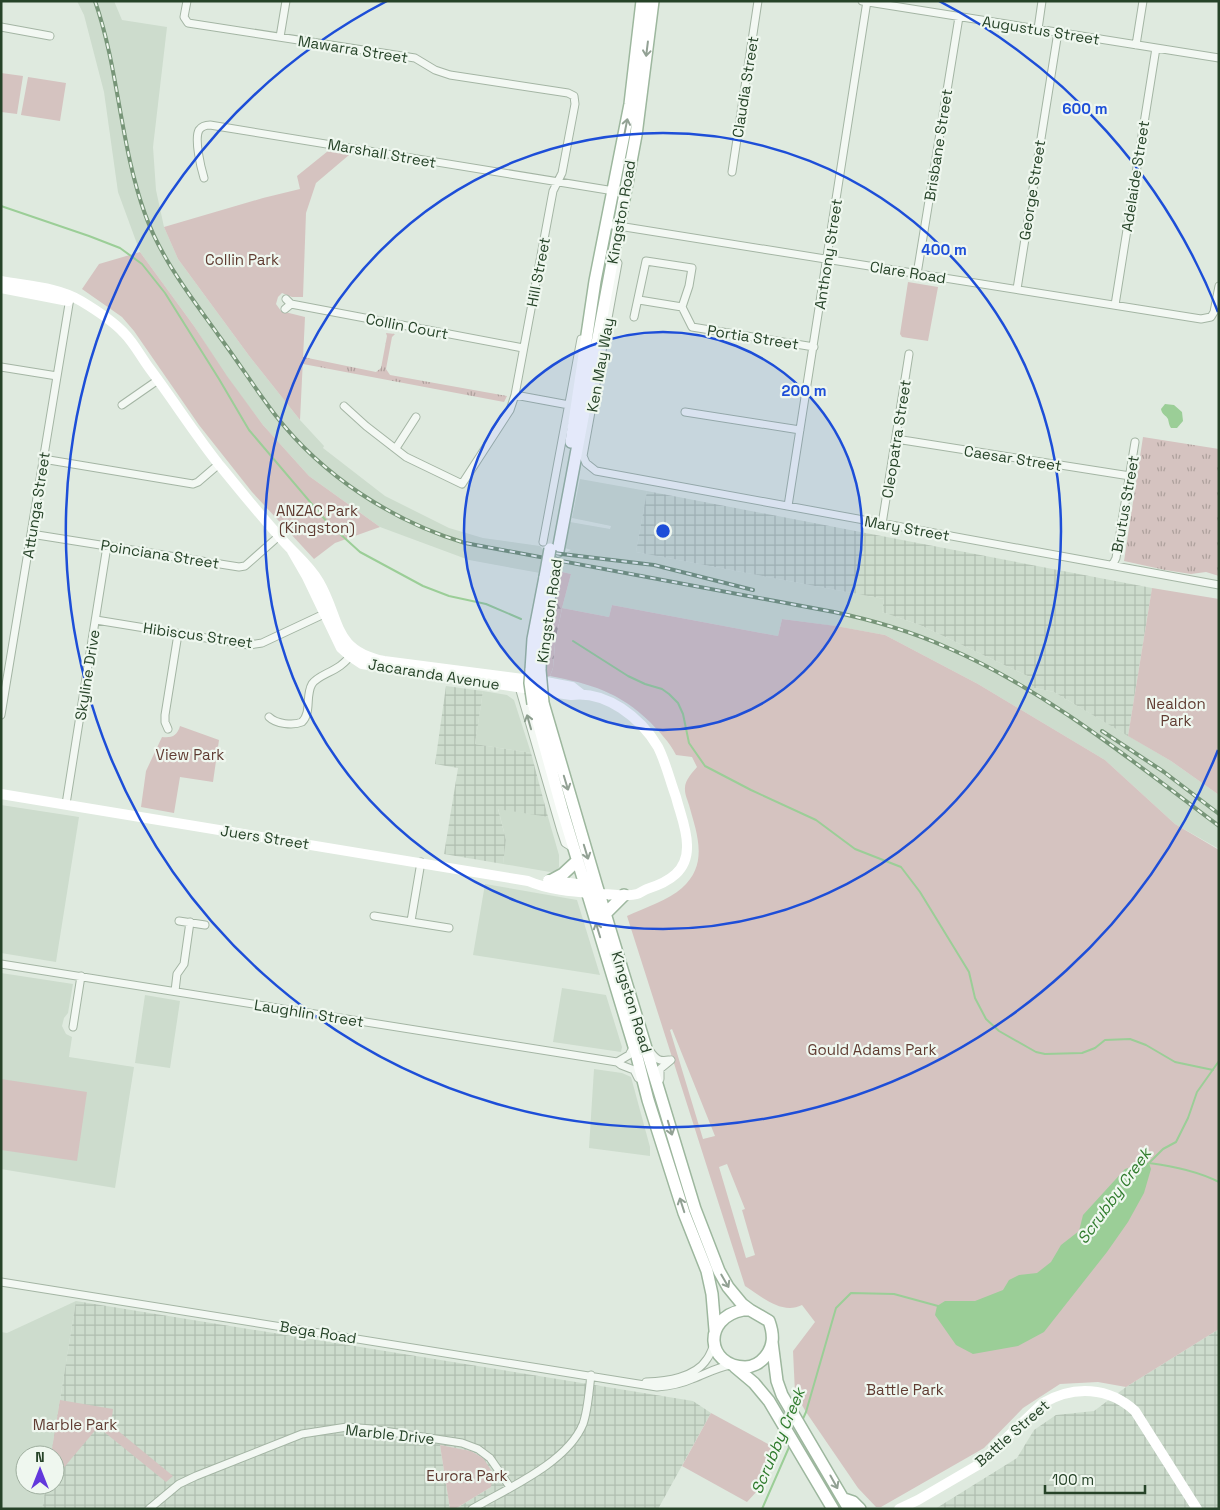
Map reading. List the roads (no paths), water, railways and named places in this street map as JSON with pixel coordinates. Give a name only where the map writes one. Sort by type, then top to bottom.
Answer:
[{"type":"main road","name":"Kingston Road","points":[[642,1],[634,76],[614,191],[595,281],[569,452],[550,547],[549,578],[534,639],[535,670],[531,689],[538,704],[639,1045],[663,1103],[695,1209],[708,1244],[728,1287],[742,1304],[750,1310]]},
{"type":"main road","name":"Kingston Road","points":[[550,547],[619,226],[642,96],[653,1]]},
{"type":"main road","points":[[614,191],[622,189],[625,175],[629,169]]},
{"type":"main road","name":"Kingston Road","points":[[538,704],[577,861],[605,914],[639,1045],[647,1096],[684,1213],[707,1271],[712,1294],[715,1330]]},
{"type":"main road","points":[[550,881],[562,874],[577,861]]},
{"type":"main road","points":[[605,914],[624,895]]},
{"type":"main road","points":[[833,1509],[768,1401],[754,1382],[721,1358],[714,1345],[715,1330],[721,1319],[732,1312],[750,1310],[769,1322],[772,1329],[777,1381],[782,1395],[846,1504],[853,1502],[860,1509]]},
{"type":"main road","points":[[732,1366],[749,1367],[762,1361],[770,1351],[772,1342]]},
{"type":"street","name":"Mawarra Street","points":[[187,1],[184,17],[188,23],[415,58],[436,70],[450,75],[568,93],[574,96]]},
{"type":"street","points":[[280,37],[286,1]]},
{"type":"street","name":"Claudia Street","points":[[732,172],[758,1]]},
{"type":"street","points":[[1038,29],[1042,1]]},
{"type":"street","points":[[1136,45],[1143,1]]},
{"type":"street","name":"Augustus Street","points":[[866,2],[1219,58]]},
{"type":"street","name":"Anthony Street","points":[[788,506],[828,259],[866,2]]},
{"type":"street","name":"Brisbane Street","points":[[917,274],[959,17]]},
{"type":"street","points":[[1,27],[50,36]]},
{"type":"street","name":"George Street","points":[[1017,289],[1058,32]]},
{"type":"street","name":"Adelaide Street","points":[[1115,305],[1156,48]]},
{"type":"street","name":"Hill Street","points":[[396,448],[406,457],[462,484],[510,410],[515,395],[553,191],[562,173],[575,104],[574,96]]},
{"type":"street","name":"Marshall Street","points":[[204,178],[200,163],[198,136],[199,130],[203,126],[210,125],[614,191]]},
{"type":"street","name":"Clare Road","points":[[606,224],[1201,318],[1210,317],[1214,312],[1219,286]]},
{"type":"street","name":"Ken May Way","points":[[596,471],[586,463],[583,456],[618,263],[613,256]]},
{"type":"street","points":[[634,317],[646,260],[692,268],[689,286],[682,307],[639,300]]},
{"type":"street","name":"Jacaranda Avenue","points":[[1,281],[57,291],[112,322],[123,332],[219,464],[292,551],[319,592],[352,653],[362,664],[571,695],[581,694],[609,702],[636,720],[654,742],[668,772],[686,832],[686,855],[682,867],[671,879],[638,894],[624,895],[592,890]]},
{"type":"street","name":"Kingston Road","points":[[550,547],[569,405],[591,287],[595,281]]},
{"type":"street","name":"Jacaranda Avenue","points":[[1,288],[70,298]]},
{"type":"street","name":"Attunga Street","points":[[1,714],[70,298]]},
{"type":"street","name":"Collin Court","points":[[288,304],[524,348]]},
{"type":"street","name":"Portia Street","points":[[682,307],[692,327],[814,346]]},
{"type":"street","name":"Cleopatra Street","points":[[882,524],[909,354]]},
{"type":"street","points":[[1,367],[56,376]]},
{"type":"street","points":[[122,406],[158,380]]},
{"type":"street","points":[[515,395],[569,405]]},
{"type":"street","points":[[344,406],[396,448],[416,417]]},
{"type":"street","points":[[686,412],[800,430]]},
{"type":"street","name":"Caesar Street","points":[[896,439],[1130,476]]},
{"type":"street","name":"Brutus Street","points":[[1113,564],[1116,558],[1135,442]]},
{"type":"street","points":[[43,459],[193,484],[219,464]]},
{"type":"street","name":"Mary Street","points":[[596,471],[1106,565],[1113,564],[1219,585]]},
{"type":"street","name":"Poinciana Street","points":[[31,534],[239,567],[245,566],[279,536]]},
{"type":"street","name":"Skyline Drive","points":[[66,804],[107,546]]},
{"type":"street","name":"Jacaranda Avenue","points":[[319,592],[324,614],[341,648],[352,653],[384,661],[546,682],[572,687],[581,694]]},
{"type":"street","name":"Hibiscus Street","points":[[96,620],[253,645],[262,643],[324,614]]},
{"type":"street","points":[[168,729],[165,715],[178,634]]},
{"type":"street","points":[[269,717],[278,722],[295,724],[302,722],[306,715],[312,683],[343,665],[352,653]]},
{"type":"street","name":"Kingston Road","points":[[519,687],[565,843],[574,849]]},
{"type":"street","name":"Juers Street","points":[[1,794],[420,862],[528,881],[539,886],[592,890]]},
{"type":"street","points":[[411,922],[420,862]]},
{"type":"street","name":"Juers Street","points":[[528,881],[550,881],[592,890]]},
{"type":"street","name":"Jacaranda Avenue","points":[[592,890],[638,887],[646,889]]},
{"type":"street","points":[[374,916],[449,928]]},
{"type":"street","points":[[179,921],[205,925]]},
{"type":"street","points":[[175,991],[177,974],[184,964],[190,922]]},
{"type":"street","name":"Laughlin Street","points":[[1,964],[616,1062],[620,1066],[632,1068],[637,1072],[647,1096]]},
{"type":"street","points":[[73,1026],[81,976]]},
{"type":"street","points":[[616,1062],[629,1056],[639,1045],[655,1059],[660,1061],[671,1060],[659,1072],[663,1103]]},
{"type":"street","name":"Bega Road","points":[[1,1282],[592,1375],[657,1387],[675,1385],[694,1379],[715,1368],[732,1366]]},
{"type":"street","name":"Bega Road","points":[[635,1382],[672,1379],[690,1373],[708,1359],[714,1345]]},
{"type":"street","points":[[472,1509],[550,1464],[574,1441],[583,1423],[592,1375]]},
{"type":"street","name":"Battle Street","points":[[899,1509],[978,1465],[1037,1408],[1049,1399],[1079,1390],[1097,1391],[1112,1396],[1129,1406],[1141,1419],[1197,1509]]},
{"type":"street","name":"Marble Drive","points":[[149,1509],[179,1484],[196,1476],[302,1434],[324,1429],[347,1427],[453,1442],[478,1448],[490,1458],[510,1487]]},
{"type":"street","name":"Battle Street","points":[[908,1509],[918,1500]]},
{"type":"water","points":[[1165,404],[1174,405],[1182,412],[1183,421],[1177,428],[1171,428],[1168,419],[1162,413],[1161,409]]},
{"type":"water","points":[[1149,1163],[1151,1169],[1144,1193],[1128,1222],[1107,1252],[1044,1332],[1018,1346],[973,1354],[956,1345],[935,1315],[937,1306],[945,1301],[975,1301],[1003,1290],[1009,1280],[1019,1275],[1037,1273],[1051,1262],[1061,1245],[1079,1231],[1083,1215],[1125,1169]]},
{"type":"waterway","points":[[1,206],[120,248],[142,264],[165,293],[249,430],[328,523],[360,552],[423,586],[449,596],[486,604],[521,619]]},
{"type":"waterway","points":[[573,641],[628,676],[662,689],[669,694],[678,703],[683,714],[689,743],[705,766],[816,820],[855,849],[901,867],[920,892],[969,972],[975,998],[986,1019],[999,1031],[1036,1052],[1045,1054],[1082,1053],[1095,1048],[1105,1040],[1130,1039],[1146,1045],[1175,1062],[1213,1070]]},
{"type":"waterway","name":"Scrubby Creek","points":[[1148,1164],[1163,1149],[1176,1142],[1188,1118],[1197,1092],[1219,1061]]},
{"type":"waterway","points":[[1149,1163],[1185,1170],[1219,1182]]},
{"type":"waterway","name":"Scrubby Creek","points":[[802,1421],[836,1308],[851,1293],[894,1294],[938,1306]]},
{"type":"waterway","name":"Scrubby Creek","points":[[762,1509],[790,1445]]},
{"type":"railway","points":[[95,1],[103,27],[137,188],[145,214],[160,247],[188,293],[276,416],[295,438],[337,477],[361,494],[411,522],[465,543],[834,612],[891,626],[932,641],[983,664],[1053,705],[1121,752],[1219,826]]},
{"type":"railway","points":[[545,552],[654,565],[753,590]]},
{"type":"railway","points":[[1102,731],[1164,772],[1219,814]]},
{"type":"park label","name":"Collin Park","points":[[242,259]]},
{"type":"park label","name":"ANZAC Park (Kingston)","points":[[317,518]]},
{"type":"park label","name":"Nealdon Park","points":[[1176,712]]},
{"type":"park label","name":"View Park","points":[[190,754]]},
{"type":"park label","name":"Gould Adams Park","points":[[872,1049]]},
{"type":"park label","name":"Battle Park","points":[[905,1389]]},
{"type":"park label","name":"Marble Park","points":[[75,1424]]},
{"type":"park label","name":"Eurora Park","points":[[467,1475]]}]
